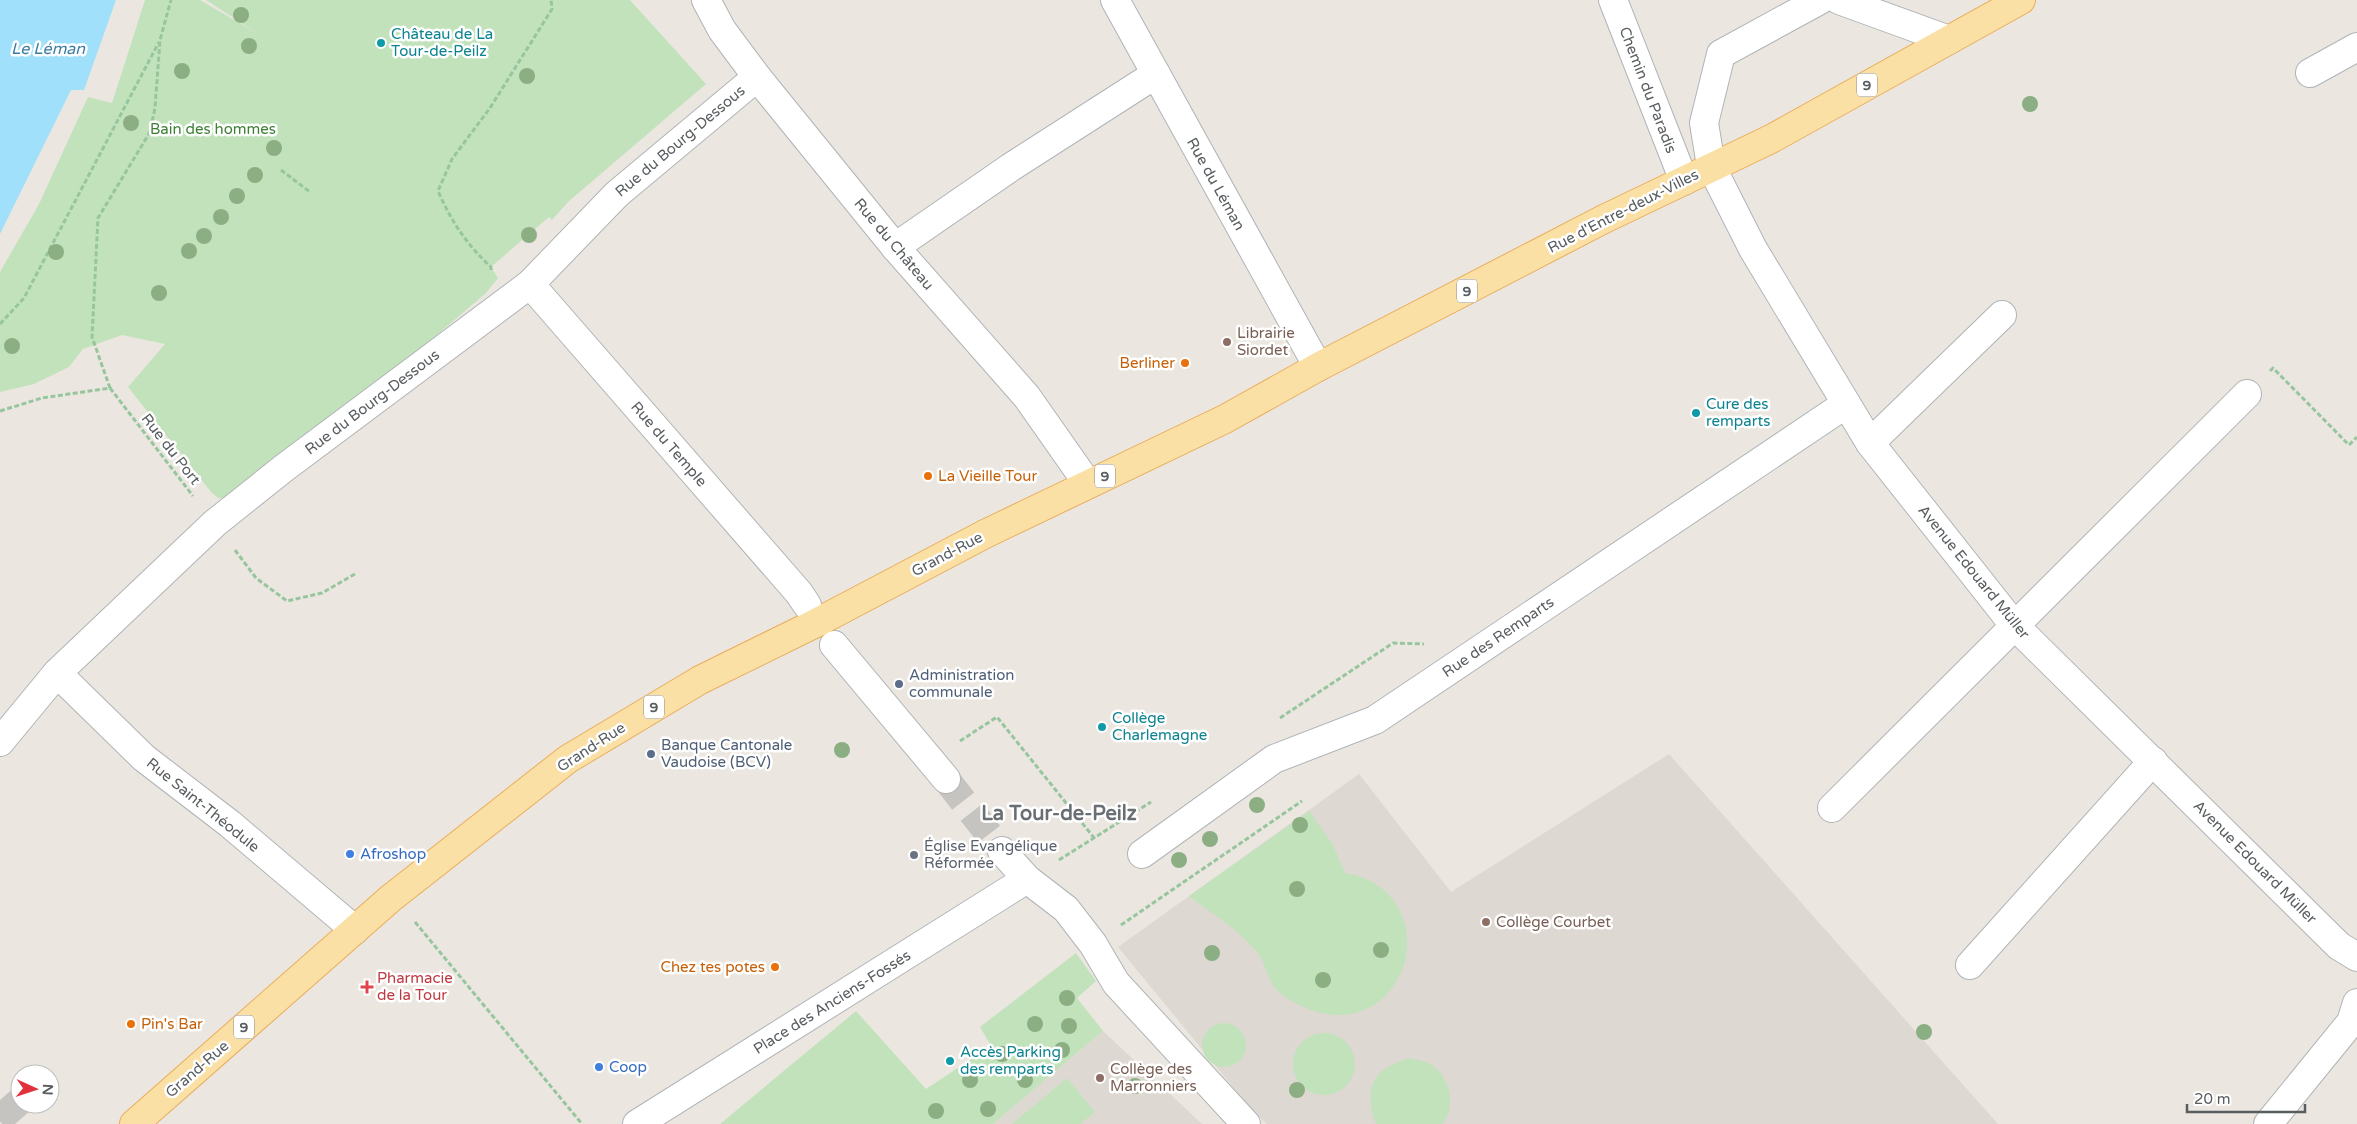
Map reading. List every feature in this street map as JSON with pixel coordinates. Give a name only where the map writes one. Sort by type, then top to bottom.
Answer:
[{"type":"main road","name":"Rue d'Entre-deux-Villes","points":[[1225,419],[1318,367],[1604,219],[1711,166],[1771,139],[2020,0]]},
{"type":"main road","name":"Grand-Rue","points":[[134,1124],[391,898],[576,754],[700,680],[816,623],[985,534],[1225,419]]},
{"type":"street","name":"Rue du Château","points":[[706,0],[722,30],[757,77],[895,247],[1027,397],[1088,484]]},
{"type":"street","name":"Rue du Léman","points":[[1115,0],[1318,367]]},
{"type":"street","name":"Chemin du Paradis","points":[[1613,0],[1684,181]]},
{"type":"street","name":"Avenue Edouard Müller","points":[[1820,0],[1721,54],[1704,123],[1711,166],[1753,249],[1870,443],[2014,625],[2339,946],[2357,956]]},
{"type":"street","points":[[1839,0],[1949,40]]},
{"type":"street","points":[[2310,73],[2357,47]]},
{"type":"street","points":[[895,247],[1011,167],[1156,74]]},
{"type":"street","name":"Rue du Bourg-Dessous","points":[[0,742],[57,673],[215,523],[284,468],[530,284],[616,194],[757,77]]},
{"type":"street","name":"Rue du Temple","points":[[530,284],[799,593],[807,605]]},
{"type":"street","points":[[1870,443],[2002,315]]},
{"type":"street","points":[[1832,808],[2247,394]]},
{"type":"street","name":"Rue des Remparts","points":[[1142,854],[1274,760],[1375,720],[1846,404]]},
{"type":"street","points":[[834,645],[938,770]]},
{"type":"street","name":"Rue Saint-Théodule","points":[[57,673],[144,758],[230,824],[355,930]]},
{"type":"street","points":[[1970,964],[2153,761]]},
{"type":"street","points":[[1002,850],[1026,879],[1066,909],[1093,944],[1116,983],[1246,1124]]},
{"type":"street","name":"Place des Anciens-Fossés","points":[[637,1124],[670,1116],[1026,879]]},
{"type":"street","points":[[2268,1124],[2351,1022],[2357,1003]]},
{"type":"path","points":[[0,324],[24,298],[160,40],[171,0]]},
{"type":"path","points":[[490,273],[491,267],[463,237],[448,215],[438,191],[452,159],[490,108],[552,9],[551,0]]},
{"type":"path","name":"Rue du Port","points":[[160,40],[155,108],[150,132],[98,218],[92,337],[110,388],[256,578],[287,601],[322,594],[355,574]]},
{"type":"path","points":[[281,170],[310,192]]},
{"type":"path","points":[[2247,394],[2273,368],[2349,445],[2357,437]]},
{"type":"path","points":[[0,410],[42,398],[110,388]]},
{"type":"path","points":[[938,770],[997,716],[1095,839]]},
{"type":"path","points":[[1093,944],[1302,801]]},
{"type":"path","points":[[414,920],[582,1124]]},
{"type":"shaded area","name":"Collège Courbet","points":[[1669,754],[1998,1124],[1267,1124],[1251,1109],[1118,947],[1359,774],[1451,892]]},
{"type":"shaded area","name":"Collège des Marronniers","points":[[1103,1031],[1202,1124],[993,1124]]},
{"type":"green space","name":"Bain des hommes","points":[[145,0],[200,0],[255,32],[206,0],[630,0],[706,84],[568,202],[552,220],[549,217],[491,267],[498,278],[486,293],[385,379],[227,498],[218,498],[211,492],[128,387],[165,344],[122,335],[83,349],[69,367],[34,384],[0,392],[0,272],[39,204],[88,97],[112,103]]},
{"type":"green space","points":[[1309,811],[1332,843],[1345,873],[1368,880],[1387,893],[1397,906],[1405,923],[1407,941],[1405,959],[1399,976],[1390,991],[1376,1003],[1360,1012],[1341,1015],[1325,1014],[1302,1006],[1281,994],[1276,990],[1262,960],[1252,946],[1189,896]]},
{"type":"green space","points":[[1076,953],[1096,981],[1077,998],[1103,1031],[993,1124],[720,1124],[856,1011],[926,1089],[991,1046],[980,1027]]},
{"type":"green space","points":[[1224,1023],[1236,1027],[1242,1033],[1246,1045],[1242,1057],[1236,1063],[1224,1067],[1212,1063],[1206,1057],[1202,1045],[1206,1033],[1212,1027]]},
{"type":"green space","points":[[1324,1033],[1336,1035],[1346,1042],[1353,1052],[1355,1064],[1353,1076],[1346,1086],[1336,1093],[1324,1095],[1312,1093],[1302,1086],[1295,1076],[1293,1064],[1295,1052],[1302,1042],[1312,1035]]},
{"type":"green space","points":[[1409,1058],[1426,1062],[1441,1074],[1446,1082],[1449,1090],[1450,1109],[1442,1124],[1377,1124],[1375,1122],[1370,1098],[1374,1081],[1387,1068]]},
{"type":"green space","points":[[1067,1078],[1095,1112],[1080,1124],[1012,1124]]},
{"type":"water","name":"Le Léman","points":[[0,0],[116,0],[84,90],[71,90],[0,234]]},
{"type":"tunnel","points":[[946,779],[1002,851]]},
{"type":"tunnel","points":[[0,1100],[21,1124]]},
{"type":"place","name":"Château de La Tour-de-Peilz","points":[[381,43]]},
{"type":"place","name":"Librairie Siordet","points":[[1227,342]]},
{"type":"place","name":"Berliner","points":[[1185,363]]},
{"type":"place","name":"Cure des remparts","points":[[1696,413]]},
{"type":"place","name":"La Vieille Tour","points":[[928,476]]},
{"type":"place","name":"Administration communale","points":[[899,684]]},
{"type":"place","name":"Collège Charlemagne","points":[[1102,727]]},
{"type":"place","name":"Banque Cantonale Vaudoise (BCV)","points":[[651,754]]},
{"type":"place","name":"Afroshop","points":[[350,854]]},
{"type":"place","name":"Église Evangélique Réformée","points":[[914,855]]},
{"type":"place","name":"Collège Courbet","points":[[1486,922]]},
{"type":"place","name":"Chez tes potes","points":[[775,967]]},
{"type":"place","name":"Pharmacie de la Tour","points":[[367,987]]},
{"type":"place","name":"Pin's Bar","points":[[131,1024]]},
{"type":"place","name":"Accès Parking des remparts","points":[[950,1061]]},
{"type":"place","name":"Coop","points":[[599,1067]]},
{"type":"place","name":"Collège des Marronniers","points":[[1100,1078]]},
{"type":"district","name":"La Tour-de-Peilz","points":[[1059,813]]}]
